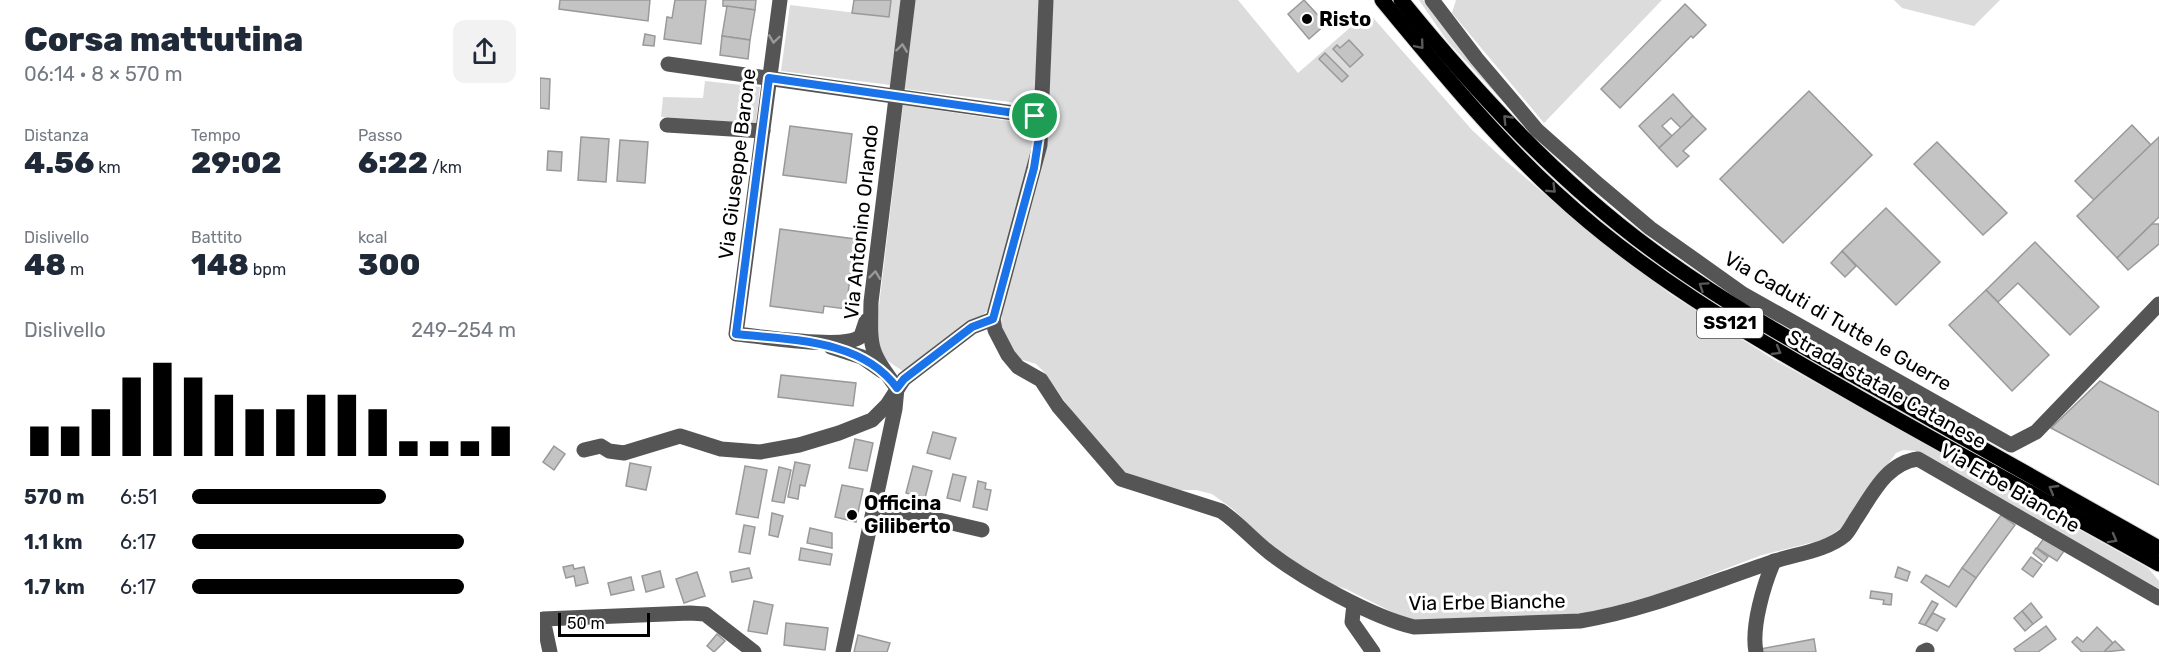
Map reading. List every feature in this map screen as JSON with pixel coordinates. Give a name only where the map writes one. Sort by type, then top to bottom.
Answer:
[{"type":"main road","name":"Strada statale Catanese","points":[[1383,0],[1514,152],[1556,193],[1638,260],[1740,330],[2159,564]]},
{"type":"main road","name":"Strada statale Catanese","points":[[1401,0],[1448,57],[1529,142],[1569,180],[1651,250],[1750,317],[2158,548]]},
{"type":"street","name":"Via Giuseppe Barone","points":[[780,0],[736,334],[812,342]]},
{"type":"street","name":"Via Antonino Orlando","points":[[897,388],[884,372],[870,344],[872,298],[908,0]]},
{"type":"street","points":[[585,450],[600,446],[609,451],[624,453],[680,436],[721,449],[759,452],[799,445],[839,433],[872,420],[887,405],[904,379],[972,327],[993,319],[1034,168],[1042,117],[1046,0]]},
{"type":"street","name":"Via Caduti di Tutte le Guerre","points":[[1432,0],[1537,129],[1650,228],[1743,294],[2011,445],[2036,432],[2159,304]]},
{"type":"street","points":[[668,64],[1042,117]]},
{"type":"street","points":[[667,124],[764,131]]},
{"type":"street","points":[[812,342],[857,341],[861,336],[872,298]]},
{"type":"street","name":"Via Erbe Bianche","points":[[993,319],[994,330],[1008,355],[1018,366],[1041,381],[1058,405],[1121,479],[1221,511],[1232,518],[1270,554],[1354,604],[1400,624],[1414,627],[1580,621],[1608,617],[1666,600],[1829,544],[1846,534],[1880,483],[1894,467],[1905,461],[1918,459],[2159,598]]},
{"type":"street","points":[[812,342],[862,357],[884,372]]},
{"type":"street","points":[[843,652],[895,409],[897,388]]},
{"type":"street","points":[[874,505],[982,530]]},
{"type":"street","points":[[1756,652],[1756,628],[1767,577],[1774,561]]},
{"type":"street","points":[[1354,604],[1352,622],[1373,652]]},
{"type":"street","points":[[550,652],[543,619],[690,613],[705,614],[754,652]]},
{"type":"shaded area","points":[[891,0],[901,0],[890,85],[781,71],[790,5],[889,17]]},
{"type":"shaded area","points":[[915,0],[1040,0],[1035,105],[904,89]]},
{"type":"shaded area","points":[[1053,0],[1238,0],[1298,73],[1368,12],[1472,130],[1587,230],[1670,294],[1773,359],[2148,568],[2159,581],[2159,589],[1915,451],[1903,450],[1896,453],[1842,527],[1826,539],[1762,555],[1662,593],[1580,616],[1410,621],[1346,589],[1330,584],[1273,548],[1234,510],[1212,494],[1196,490],[1174,490],[1125,472],[1078,420],[1044,372],[1036,364],[1016,358],[1001,327],[1002,313],[1047,134],[1057,128],[1057,117],[1049,110]]},
{"type":"shaded area","points":[[1419,0],[1423,0],[1504,103],[1448,42]]},
{"type":"shaded area","points":[[1456,0],[1662,0],[1544,123],[1452,13]]},
{"type":"shaded area","points":[[1894,0],[2000,0],[1974,26],[1902,8]]},
{"type":"shaded area","points":[[705,81],[760,87],[756,123],[661,117],[663,97],[703,98]]},
{"type":"shaded area","points":[[903,105],[1036,125],[1031,156],[989,310],[904,372],[882,357],[876,331]]},
{"type":"building","points":[[560,0],[650,0],[648,21],[559,9]]},
{"type":"building","points":[[675,0],[706,0],[701,44],[664,39],[667,17],[672,18]]},
{"type":"building","points":[[723,0],[756,0],[755,10],[723,6]]},
{"type":"building","points":[[854,0],[891,0],[889,17],[852,13]]},
{"type":"building","name":"Risto","points":[[1304,0],[1326,24],[1309,39],[1288,14]]},
{"type":"building","points":[[1685,4],[1706,25],[1693,38],[1691,36],[1620,108],[1601,89]]},
{"type":"building","points":[[727,6],[755,10],[750,40],[722,36]]},
{"type":"building","points":[[645,34],[655,36],[654,46],[643,45]]},
{"type":"building","points":[[722,36],[750,40],[748,59],[720,55]]},
{"type":"building","points":[[1349,40],[1363,55],[1350,67],[1333,49],[1337,45],[1340,48]]},
{"type":"building","points":[[1325,53],[1348,76],[1342,82],[1319,59]]},
{"type":"building","points":[[540,78],[550,79],[549,109],[540,108]]},
{"type":"building","points":[[1809,91],[1872,155],[1783,243],[1720,179]]},
{"type":"building","points":[[1673,94],[1693,116],[1681,128],[1671,118],[1662,126],[1672,136],[1659,148],[1639,126]]},
{"type":"building","points":[[1693,116],[1706,129],[1683,151],[1689,156],[1677,167],[1659,148]]},
{"type":"building","points":[[2132,125],[2151,145],[2094,200],[2075,181]]},
{"type":"building","points":[[790,126],[852,134],[846,183],[783,175]]},
{"type":"building","points":[[581,137],[609,139],[606,182],[578,180]]},
{"type":"building","points":[[2159,137],[2159,217],[2117,258],[2077,216]]},
{"type":"building","points":[[620,140],[648,142],[645,183],[617,181]]},
{"type":"building","points":[[1937,142],[2007,213],[1983,235],[1914,164]]},
{"type":"building","points":[[548,151],[562,152],[561,171],[547,170]]},
{"type":"building","points":[[1886,208],[1940,262],[1896,305],[1842,251]]},
{"type":"building","points":[[2152,224],[2159,224],[2159,244],[2128,270],[2117,258]]},
{"type":"building","points":[[780,229],[855,239],[846,309],[824,306],[823,313],[770,306]]},
{"type":"building","points":[[2035,242],[2099,307],[2070,335],[2018,283],[1998,302],[1986,290]]},
{"type":"building","points":[[1842,251],[1856,266],[1845,277],[1831,263]]},
{"type":"building","points":[[1986,290],[2049,355],[2012,391],[1949,325]]},
{"type":"building","points":[[781,375],[856,383],[853,406],[778,397]]},
{"type":"building","points":[[2100,381],[2159,412],[2159,485],[2051,428]]},
{"type":"building","points":[[933,432],[956,438],[950,459],[927,453]]},
{"type":"building","points":[[855,439],[873,443],[867,471],[849,468]]},
{"type":"building","points":[[554,446],[565,454],[554,470],[543,462]]},
{"type":"building","points":[[795,462],[810,465],[805,486],[800,485],[798,499],[788,497]]},
{"type":"building","points":[[630,463],[651,467],[646,490],[626,486]]},
{"type":"building","points":[[745,466],[767,470],[758,518],[736,514]]},
{"type":"building","points":[[913,466],[932,471],[925,498],[906,493]]},
{"type":"building","points":[[779,467],[791,470],[784,503],[772,501]]},
{"type":"building","points":[[953,474],[966,477],[960,501],[947,498]]},
{"type":"building","points":[[978,481],[986,483],[985,489],[991,490],[987,510],[973,507]]},
{"type":"building","points":[[842,485],[863,489],[856,522],[835,517]]},
{"type":"building","points":[[772,513],[783,516],[778,537],[769,535]]},
{"type":"building","points":[[2001,515],[2015,525],[1976,578],[1962,568]]},
{"type":"building","points":[[744,525],[755,527],[750,554],[739,552]]},
{"type":"building","points":[[810,528],[832,533],[832,548],[807,543]]},
{"type":"building","points":[[2044,538],[2064,551],[2057,561],[2037,548]]},
{"type":"building","points":[[801,548],[832,554],[830,565],[799,560]]},
{"type":"building","points":[[2036,548],[2048,557],[2044,562],[2033,553]]},
{"type":"building","points":[[2031,557],[2042,565],[2033,577],[2022,569]]},
{"type":"building","points":[[573,565],[574,569],[584,567],[588,583],[576,586],[574,576],[566,578],[563,567]]},
{"type":"building","points":[[1898,567],[1910,572],[1907,581],[1895,577]]},
{"type":"building","points":[[749,568],[752,578],[732,582],[730,572]]},
{"type":"building","points":[[1962,568],[1976,578],[1956,607],[1921,582],[1926,575],[1949,587]]},
{"type":"building","points":[[660,571],[664,587],[646,592],[642,576]]},
{"type":"building","points":[[697,572],[705,596],[684,603],[676,579]]},
{"type":"building","points":[[631,577],[634,590],[611,595],[608,583]]},
{"type":"building","points":[[1871,591],[1892,594],[1891,605],[1883,604],[1884,600],[1870,598]]},
{"type":"building","points":[[754,601],[773,605],[767,634],[748,631]]},
{"type":"building","points":[[1932,601],[1938,604],[1925,625],[1919,623]]},
{"type":"building","points":[[2031,603],[2042,617],[2033,624],[2022,611]]},
{"type":"building","points":[[2022,611],[2033,624],[2025,631],[2014,618]]},
{"type":"building","points":[[1933,613],[1945,619],[1937,631],[1925,625]]},
{"type":"building","points":[[786,623],[828,628],[825,650],[784,645]]},
{"type":"building","points":[[2046,626],[2056,639],[2038,652],[2016,652],[2014,649]]},
{"type":"building","points":[[2097,627],[2113,643],[2104,652],[2082,652],[2072,642],[2077,637],[2083,642]]},
{"type":"building","points":[[717,634],[725,641],[714,652],[707,646]]},
{"type":"building","points":[[858,635],[890,643],[887,652],[854,652]]},
{"type":"building","points":[[1814,639],[1816,652],[1760,652],[1760,649]]},
{"type":"building","points":[[2115,641],[2124,650],[2104,652]]},
{"type":"place","name":"Risto","points":[[1307,19]]},
{"type":"place","name":"Officina Giliberto","points":[[852,515]]},
{"type":"route","points":[[769,78],[1035,116],[1042,117],[1040,145],[993,319],[972,327],[904,379],[897,388],[884,372],[862,357],[812,342],[736,334],[764,131],[769,78]]}]
